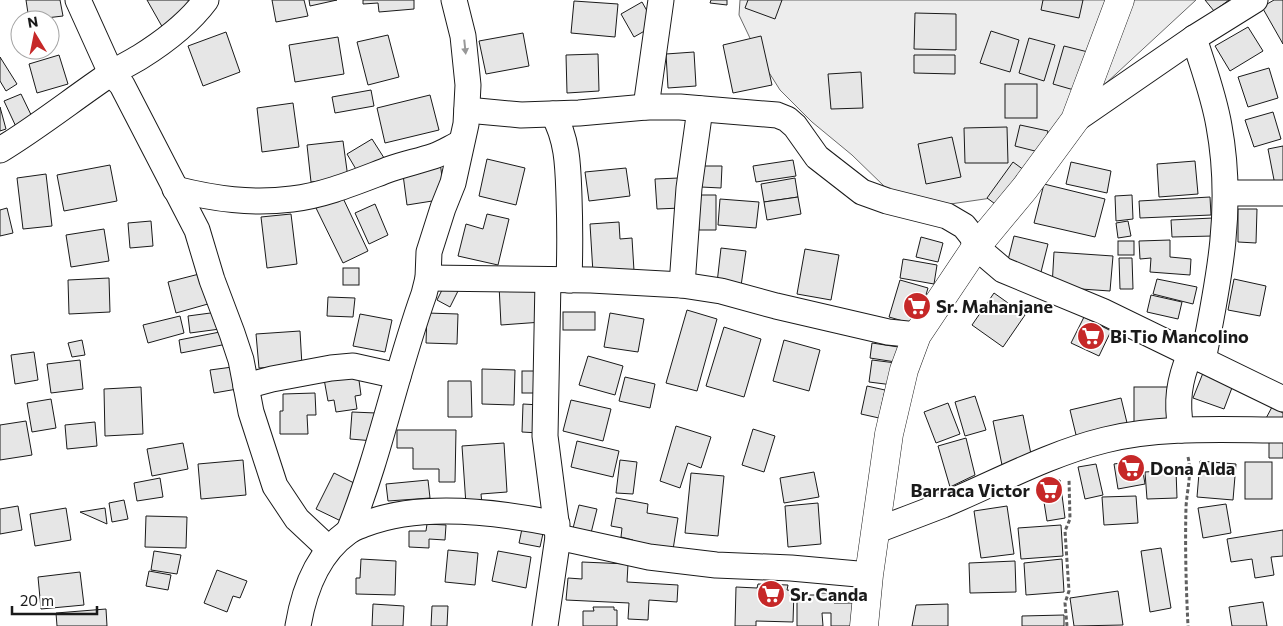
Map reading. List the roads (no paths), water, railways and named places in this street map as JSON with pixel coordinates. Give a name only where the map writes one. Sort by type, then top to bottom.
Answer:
[{"type":"street","points":[[78,0],[111,74],[122,86],[197,230],[210,274],[232,333],[251,412],[275,486],[297,519],[328,549]]},
{"type":"street","points":[[0,150],[22,137],[111,74],[172,34],[198,11],[206,0]]},
{"type":"street","points":[[349,531],[375,457],[428,278],[429,252],[452,183],[466,124],[468,85],[463,36],[454,0]]},
{"type":"street","points":[[646,106],[661,0]]},
{"type":"street","points":[[864,626],[875,531],[891,426],[904,370],[917,335],[976,247],[1025,188],[1075,120],[1120,0]]},
{"type":"street","points":[[1075,120],[1194,38],[1255,0]]},
{"type":"street","points":[[1181,430],[1178,411],[1178,391],[1182,372],[1196,357],[1216,294],[1226,222],[1226,194],[1219,126],[1194,38]]},
{"type":"street","points":[[467,110],[521,115],[646,106],[777,115],[787,119],[795,126],[817,157],[862,192],[887,201],[947,216],[964,226],[972,236],[976,247],[1003,270],[1102,311],[1283,399]]},
{"type":"street","points":[[682,285],[689,188],[700,109]]},
{"type":"street","points":[[545,626],[557,531],[545,436],[569,172],[564,138],[560,125],[553,114]]},
{"type":"street","points":[[175,189],[209,198],[263,201],[293,199],[332,190],[405,164],[436,156],[461,143]]},
{"type":"street","points":[[1226,194],[1283,193]]},
{"type":"street","points":[[428,278],[559,280],[682,285],[722,291],[776,306],[888,332],[917,335]]},
{"type":"street","points":[[246,386],[272,379],[346,367],[368,369],[398,376]]},
{"type":"street","points":[[875,531],[943,505],[1032,465],[1068,451],[1106,440],[1181,430],[1283,430]]},
{"type":"street","points":[[298,626],[301,604],[312,575],[328,549],[349,531],[384,517],[413,512],[524,517],[557,531],[649,557],[716,565],[791,568],[869,576]]},
{"type":"place","name":"Sr. Mahanjane","points":[[917,306]]},
{"type":"place","name":"Bi Tio Mancolino","points":[[1091,336]]},
{"type":"place","name":"Dona Alda","points":[[1131,468]]},
{"type":"place","name":"Barraca Victor","points":[[1049,490]]},
{"type":"place","name":"Sr. Canda","points":[[771,594]]}]
